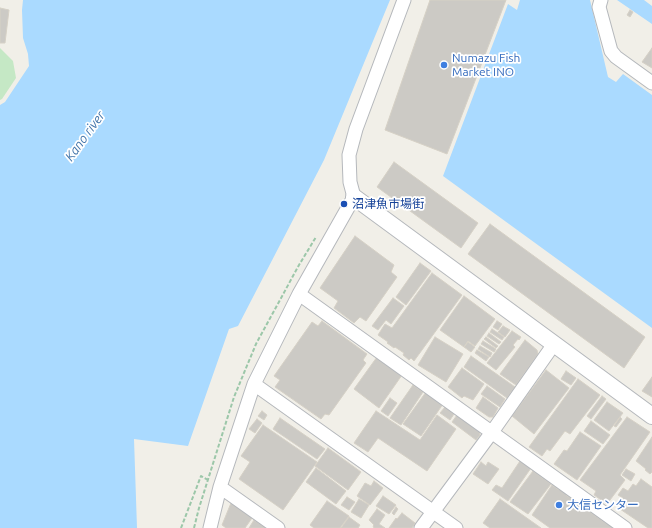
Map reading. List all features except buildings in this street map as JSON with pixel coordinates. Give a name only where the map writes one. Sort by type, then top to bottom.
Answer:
[{"type":"street","points":[[404,0],[356,129],[348,155],[350,182],[354,197],[652,416]]},
{"type":"street","points":[[601,0],[599,7],[611,51],[616,57],[652,83]]},
{"type":"street","points":[[210,528],[220,487],[254,384],[299,294],[354,197]]},
{"type":"street","points":[[299,294],[625,528]]},
{"type":"street","points":[[421,528],[492,432],[554,344]]},
{"type":"street","points":[[254,384],[456,528]]},
{"type":"street","points":[[220,487],[278,528]]},
{"type":"path","points":[[182,528],[201,476],[208,480]]},
{"type":"green space","points":[[0,48],[13,61],[16,78],[0,100]]},
{"type":"water","name":"Kano river","points":[[23,0],[390,0],[324,160],[238,326],[229,329],[188,446],[134,439],[137,528],[0,528],[0,105],[5,102],[29,66],[28,54],[23,38]]},
{"type":"water","points":[[520,0],[590,0],[608,77],[616,82],[623,74],[652,95],[652,328],[443,176],[508,4],[517,10]]},
{"type":"water","points":[[617,0],[644,0],[652,6],[652,24]]},
{"type":"place","name":"Numazu Fish Market INO","points":[[444,65]]},
{"type":"place","name":"沼津魚市場街","points":[[344,204]]},
{"type":"place","name":"大信センター","points":[[559,505]]}]
